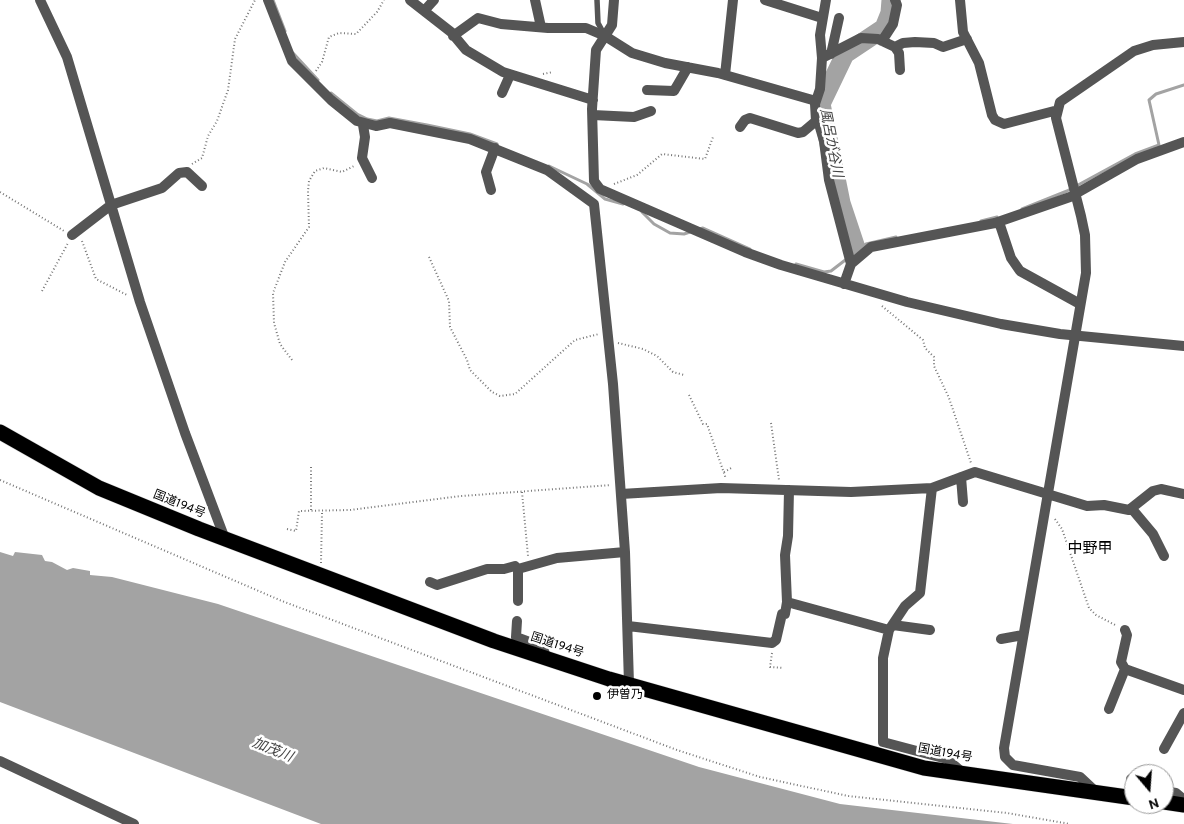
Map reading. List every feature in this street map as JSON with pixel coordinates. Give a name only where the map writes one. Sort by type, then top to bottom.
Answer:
[{"type":"highway","name":"国道194号","points":[[0,432],[99,488],[225,539],[546,658],[629,684],[924,768],[1124,796]]},
{"type":"street","points":[[40,0],[67,57],[140,302],[185,433],[225,539]]},
{"type":"street","points":[[268,0],[287,54],[331,100],[363,125],[376,126],[390,123],[470,139],[496,148],[547,170],[591,199],[596,208],[621,490],[629,684]]},
{"type":"street","points":[[410,0],[477,57],[510,75],[593,100]]},
{"type":"street","points":[[424,11],[434,0]]},
{"type":"street","points":[[535,0],[541,27]]},
{"type":"street","points":[[614,0],[612,25],[596,50],[593,100],[594,180],[600,190],[745,252],[907,302],[1001,324],[1075,336],[1184,346]]},
{"type":"street","points":[[725,75],[733,0]]},
{"type":"street","points":[[765,0],[822,18]]},
{"type":"street","points":[[826,0],[820,35],[827,56]]},
{"type":"street","points":[[882,41],[893,24],[897,5],[895,0]]},
{"type":"street","points":[[960,0],[963,32],[980,63],[992,115],[996,120],[1004,124],[1058,110]]},
{"type":"street","points":[[453,36],[478,18],[501,24],[586,28],[605,36],[632,53],[688,68],[725,75],[816,101]]},
{"type":"street","points":[[839,18],[816,101],[816,121],[819,124],[824,142],[829,180],[851,264]]},
{"type":"street","points":[[827,56],[861,38],[882,41],[895,47],[899,53],[900,70]]},
{"type":"street","points":[[895,47],[903,43],[915,42],[934,43],[943,47],[967,39]]},
{"type":"street","points":[[1096,792],[1080,776],[1013,764],[1005,758],[1004,748],[1075,336],[1086,254],[1085,235],[1076,193],[1056,118],[1060,102],[1134,51],[1153,44],[1184,42]]},
{"type":"street","points":[[647,90],[674,91],[688,68]]},
{"type":"street","points":[[502,93],[510,75]]},
{"type":"street","points":[[593,116],[634,117],[651,111]]},
{"type":"street","points":[[740,127],[745,120],[750,118],[798,133],[816,121]]},
{"type":"street","points":[[363,125],[365,137],[362,158],[372,178]]},
{"type":"street","points":[[844,284],[851,264],[865,251],[878,245],[914,240],[999,222],[1076,193],[1137,159],[1184,142]]},
{"type":"street","points":[[491,190],[486,172],[496,148]]},
{"type":"street","points":[[75,233],[111,205],[162,188],[178,173],[187,172],[202,186]]},
{"type":"street","points":[[591,199],[600,190]]},
{"type":"street","points":[[999,222],[1011,258],[1020,271],[1080,304]]},
{"type":"street","points":[[621,490],[729,488],[851,492],[932,488],[975,472],[1036,490],[1047,496],[1078,504],[1132,508],[1153,492],[1161,489],[1184,494]]},
{"type":"street","points":[[961,477],[963,502]]},
{"type":"street","points":[[932,488],[920,593],[905,606],[891,627],[883,658],[883,742],[947,759],[964,773]]},
{"type":"street","points":[[628,626],[772,643],[776,640],[787,602],[785,555],[788,536],[789,490]]},
{"type":"street","points":[[1132,508],[1153,534],[1164,556]]},
{"type":"street","points":[[430,582],[436,585],[487,570],[504,570],[515,566],[518,569],[557,558],[625,552]]},
{"type":"street","points":[[518,569],[518,601]]},
{"type":"street","points":[[787,602],[891,627],[930,630]]},
{"type":"street","points":[[517,621],[516,637],[543,647],[546,658]]},
{"type":"street","points":[[1125,630],[1127,635],[1121,662],[1125,668],[1184,690]]},
{"type":"street","points":[[1001,638],[1023,635]]},
{"type":"street","points":[[1108,709],[1125,668]]},
{"type":"street","points":[[1164,749],[1184,713]]},
{"type":"street","points":[[0,761],[134,824]]},
{"type":"lane","points":[[597,0],[598,23],[605,36]]},
{"type":"path","points":[[183,172],[184,168],[202,158],[208,136],[217,121],[228,90],[235,39],[254,0]]},
{"type":"path","points":[[308,78],[319,69],[329,37],[339,32],[356,34],[377,12],[384,0]]},
{"type":"path","points":[[600,190],[638,175],[662,154],[706,159],[713,137]]},
{"type":"path","points":[[292,360],[280,344],[274,323],[273,293],[285,262],[309,227],[309,181],[315,171],[324,168],[348,171],[362,158]]},
{"type":"path","points":[[0,192],[75,233],[96,279],[140,302]]},
{"type":"path","points":[[42,292],[57,260],[75,233]]},
{"type":"path","points":[[429,257],[450,300],[450,327],[468,360],[470,370],[492,392],[500,396],[515,394],[576,340],[608,335],[657,356],[673,372],[684,375]]},
{"type":"path","points":[[868,291],[879,303],[923,340],[925,348],[934,357],[934,366],[949,398],[975,472]]},
{"type":"path","points":[[689,394],[703,424],[707,424],[729,488]]},
{"type":"path","points":[[771,423],[777,475],[789,490]]},
{"type":"path","points":[[311,467],[312,512]]},
{"type":"path","points":[[724,473],[733,467]]},
{"type":"path","points":[[0,480],[282,601],[678,750],[751,774],[848,796],[1007,812],[1070,824]]},
{"type":"path","points":[[287,529],[296,531],[300,511],[322,512],[422,503],[461,496],[522,492],[621,490]]},
{"type":"path","points":[[522,492],[527,555],[533,564]]},
{"type":"path","points":[[1045,507],[1062,529],[1089,608],[1096,615],[1125,630]]},
{"type":"path","points":[[322,512],[321,563],[328,567]]},
{"type":"path","points":[[772,643],[770,667],[783,668]]},
{"type":"water","name":"加茂川","points":[[0,552],[13,556],[15,552],[42,555],[45,561],[52,562],[67,570],[73,568],[90,571],[90,575],[112,577],[218,604],[699,767],[840,804],[1013,824],[321,824],[0,702]]},
{"type":"waterway","points":[[273,0],[285,31]]},
{"type":"waterway","name":"風呂が谷川","points":[[857,251],[841,203],[821,104],[845,54],[884,28],[890,13],[891,0]]},
{"type":"waterway","points":[[293,53],[318,80]]},
{"type":"waterway","points":[[1022,209],[1067,191],[1135,154],[1159,145],[1149,100],[1156,94],[1184,85]]},
{"type":"waterway","points":[[331,93],[357,114],[367,119],[377,121],[389,118],[427,125],[470,134],[497,144]]},
{"type":"waterway","points":[[549,166],[587,184],[605,199],[623,204]]},
{"type":"waterway","points":[[642,212],[654,224],[670,233],[684,234],[690,232]]},
{"type":"waterway","points":[[981,221],[997,217]]},
{"type":"waterway","points":[[699,229],[703,228],[750,249]]},
{"type":"waterway","points":[[796,264],[824,272],[831,271],[866,244],[896,237]]},
{"type":"place","name":"伊曽乃","points":[[597,696]]},
{"type":"district","name":"中野甲","points":[[1090,550]]}]
